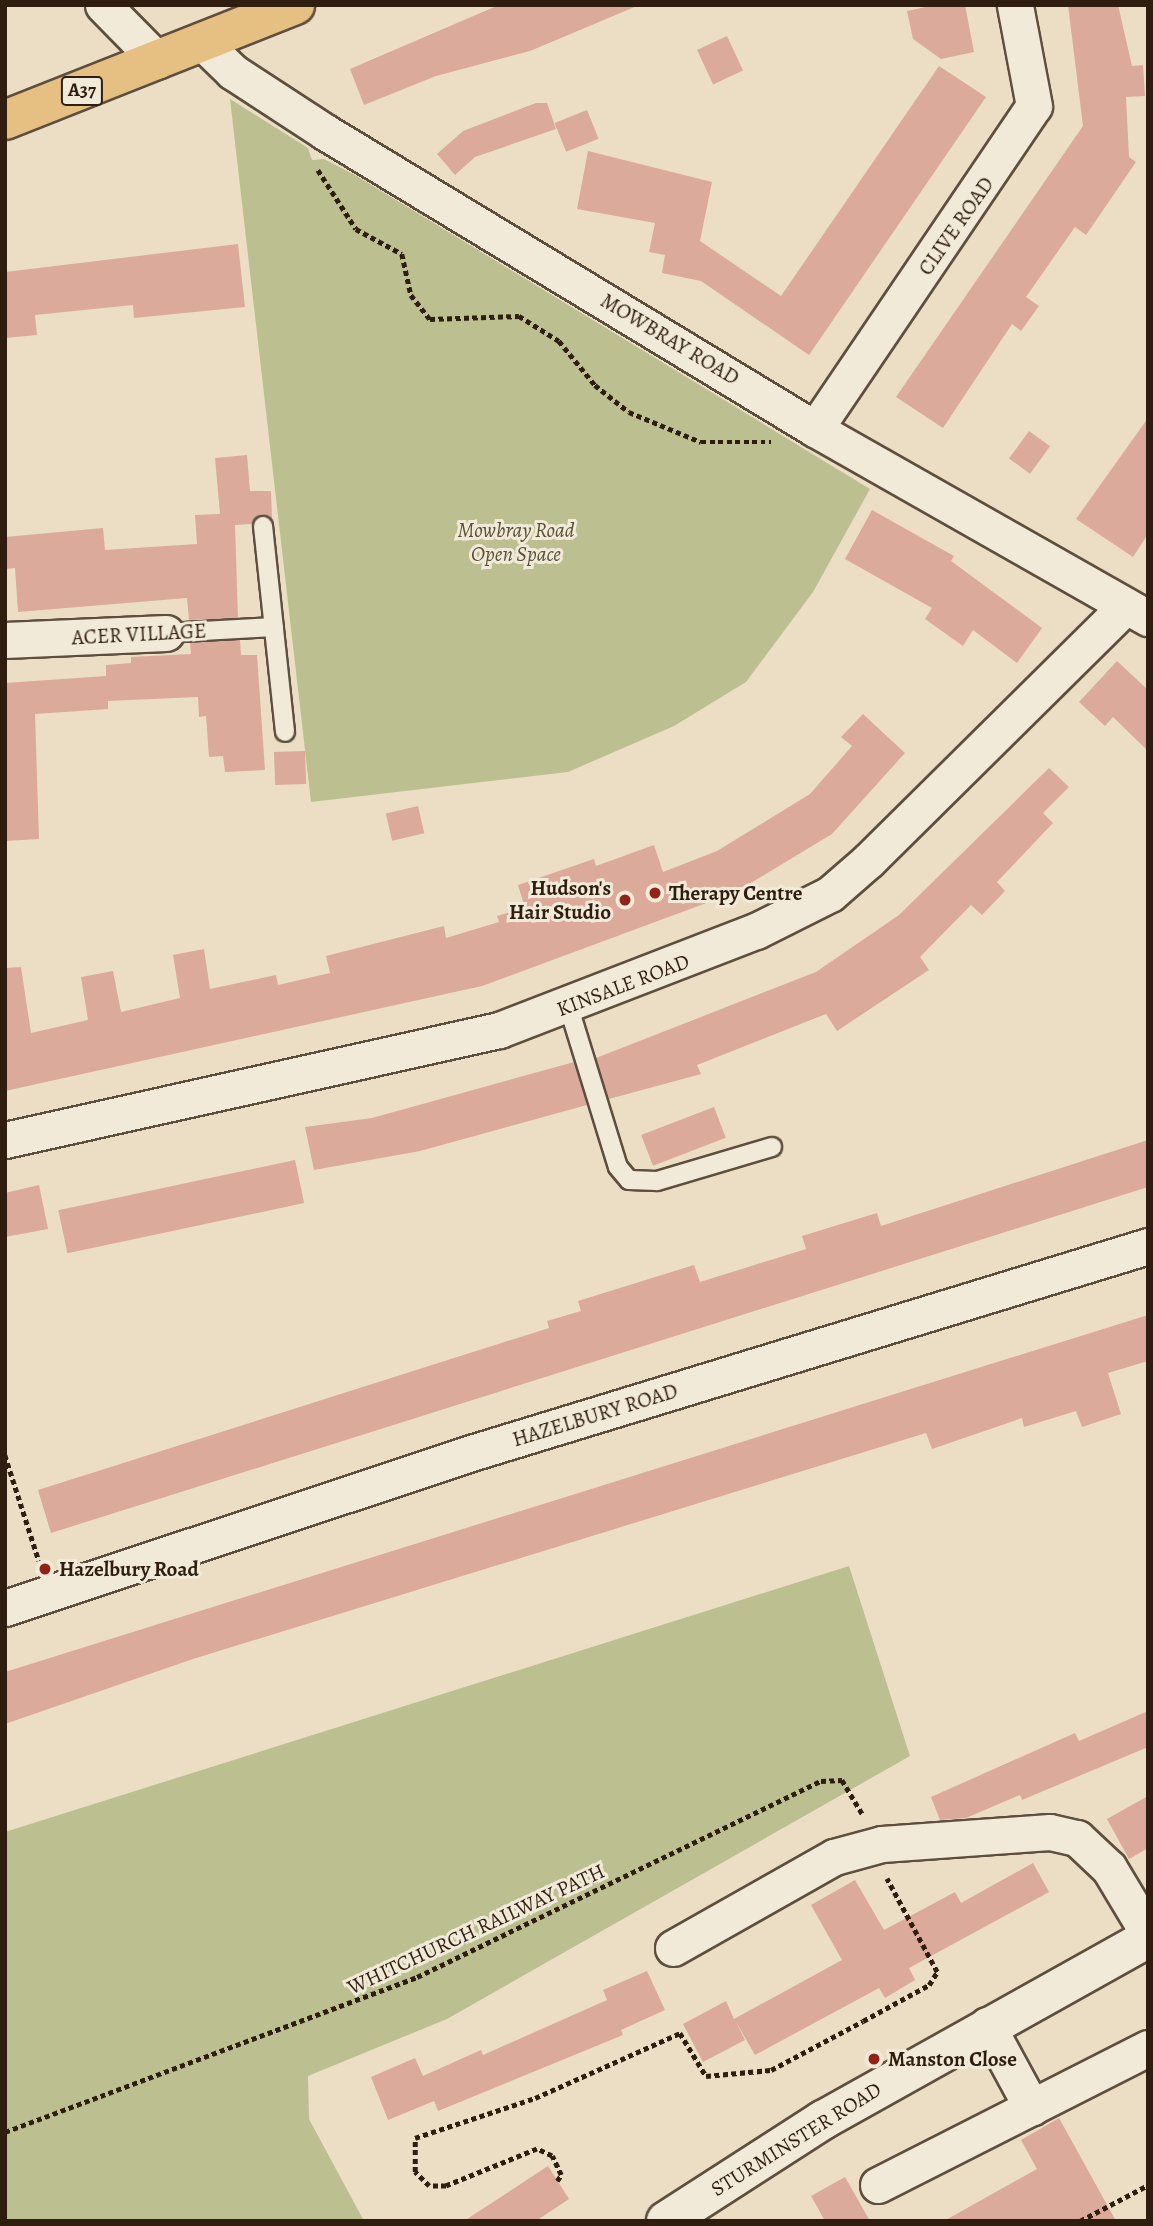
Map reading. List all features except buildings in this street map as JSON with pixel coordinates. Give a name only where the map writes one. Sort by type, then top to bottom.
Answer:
[{"type":"highway","name":"A37","points":[[5,120],[295,5]]},
{"type":"street","points":[[103,5],[158,61]]},
{"type":"street","name":"CLIVE ROAD","points":[[806,423],[1034,106],[1015,5]]},
{"type":"street","name":"MOWBRAY ROAD","points":[[203,43],[233,72],[325,132],[806,423],[1137,613]]},
{"type":"street","name":"KINSALE ROAD","points":[[5,1140],[499,1030],[569,1008],[830,894],[1137,613]]},
{"type":"street","name":"ACER VILLAGE","points":[[5,640],[166,633]]},
{"type":"street","name":"HAZELBURY ROAD","points":[[5,1608],[471,1453],[1148,1245]]},
{"type":"street","points":[[673,1948],[834,1857],[876,1846],[1049,1832],[1077,1838],[1109,1868],[1148,1933]]},
{"type":"street","name":"STURMINSTER ROAD","points":[[666,2221],[987,2025],[1148,1938]]},
{"type":"street","points":[[987,2025],[1031,2108]]},
{"type":"street","points":[[878,2185],[1031,2108],[1144,2059]]},
{"type":"lane","points":[[263,526],[285,732]]},
{"type":"lane","name":"ACER VILLAGE","points":[[166,633],[274,627]]},
{"type":"lane","points":[[569,1008],[618,1167],[629,1180],[657,1181],[772,1147]]},
{"type":"path","points":[[325,132],[312,160],[356,229],[402,254],[414,303],[430,318],[489,315],[539,324],[629,412],[701,442],[769,445],[806,423]]},
{"type":"path","points":[[5,1455],[41,1566]]},
{"type":"path","name":"WHITCHURCH RAILWAY PATH","points":[[5,2132],[417,1978],[821,1781],[842,1780],[876,1846]]},
{"type":"path","points":[[557,2181],[560,2169],[537,2149],[446,2186],[429,2186],[415,2172],[415,2138],[535,2098],[680,2033],[706,2076],[771,2070],[929,1985],[937,1972],[876,1846]]},
{"type":"path","points":[[1080,2221],[1148,2185]]},
{"type":"green space","name":"Mowbray Road Open Space","points":[[230,99],[308,148],[312,160],[324,159],[355,175],[870,489],[813,592],[746,682],[674,726],[568,772],[311,802]]},
{"type":"green space","points":[[849,1566],[910,1756],[447,2019],[308,2076],[309,2119],[364,2221],[5,2221],[5,1832]]},
{"type":"place","name":"Therapy Centre","points":[[655,893]]},
{"type":"place","name":"Hudson's Hair Studio","points":[[625,900]]},
{"type":"place","name":"Hazelbury Road","points":[[45,1569]]},
{"type":"place","name":"Manston Close","points":[[874,2059]]}]
